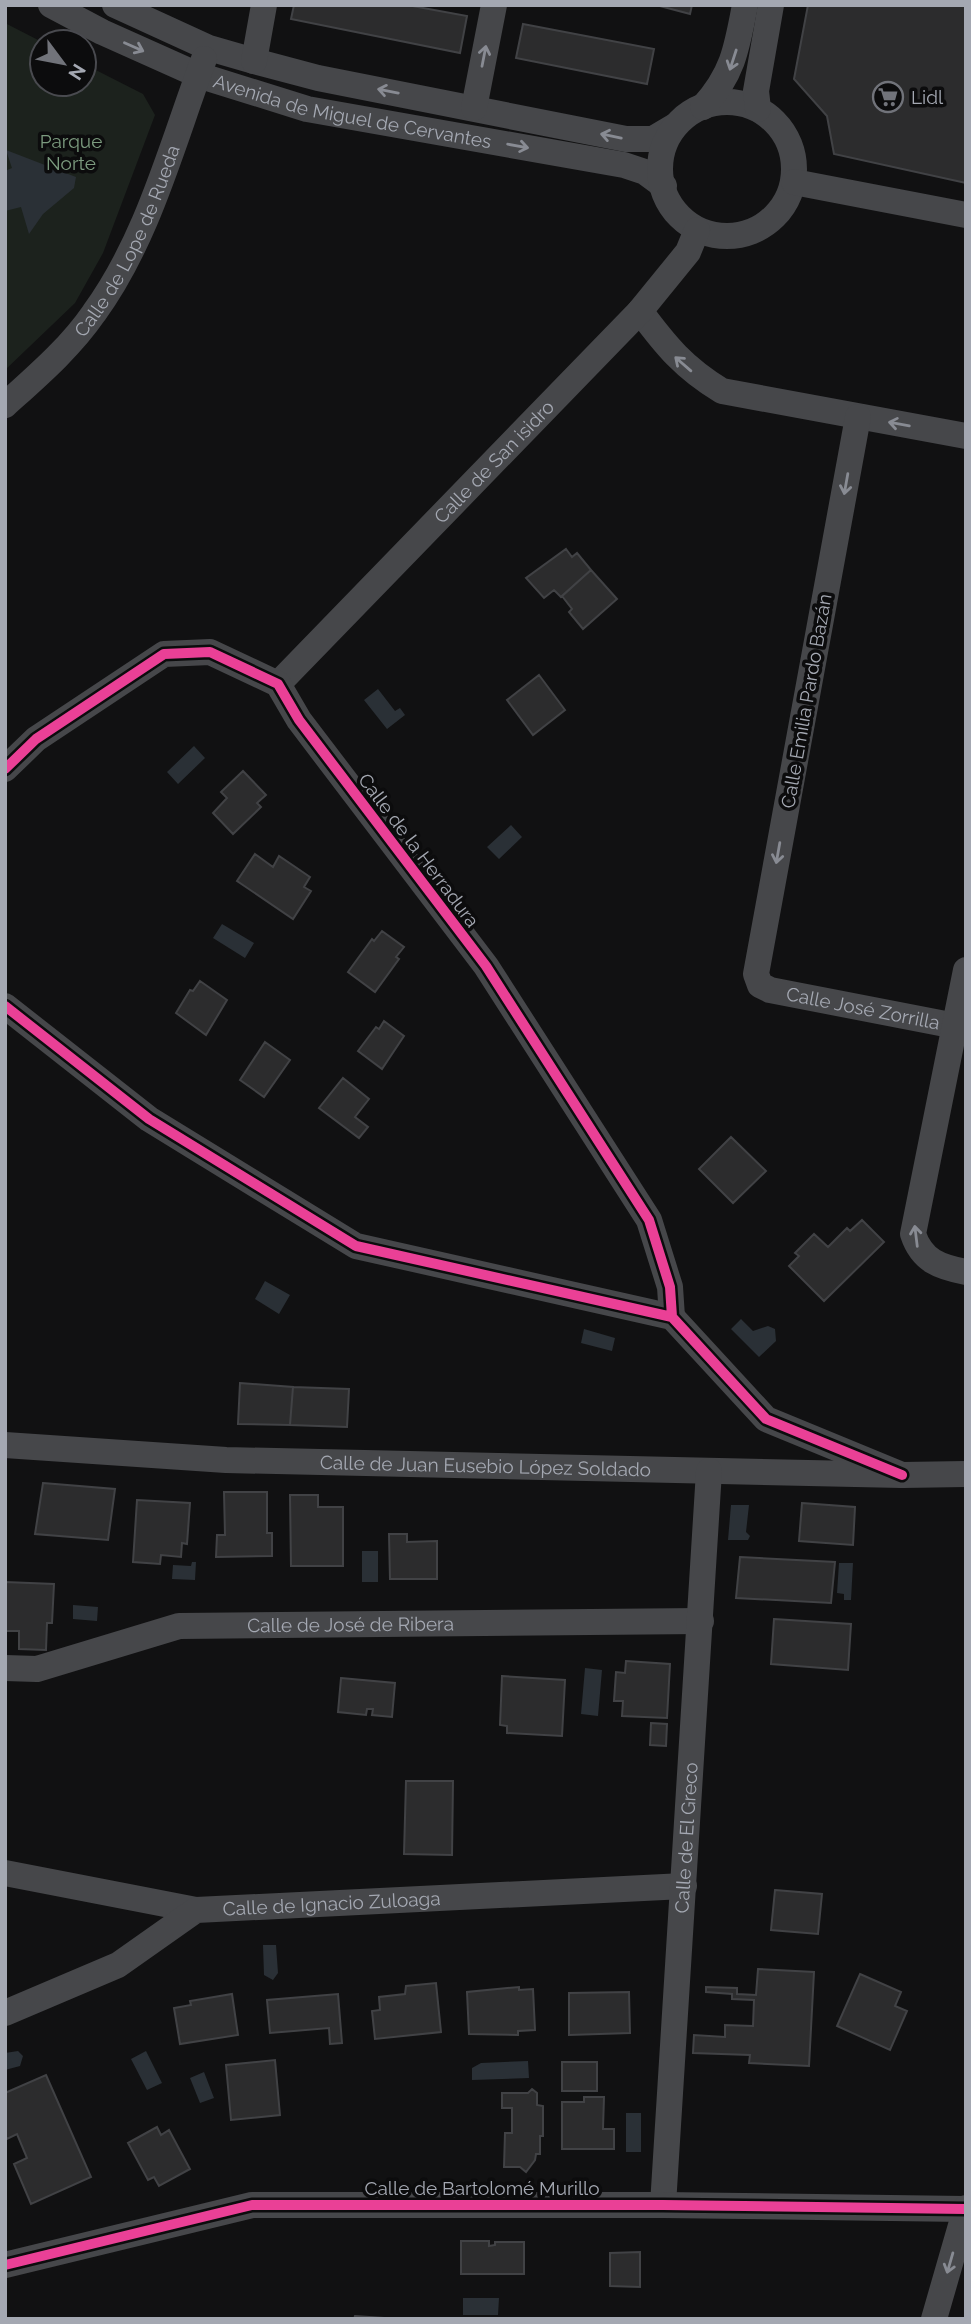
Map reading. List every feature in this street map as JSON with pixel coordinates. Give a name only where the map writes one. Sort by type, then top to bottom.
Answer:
[{"type":"street","name":"Avenida de Miguel de Cervantes","points":[[51,5],[102,32],[198,75],[307,109],[624,165],[645,172],[664,186]]},
{"type":"street","name":"Avenida de Miguel de Cervantes","points":[[115,5],[209,48],[318,78],[626,139],[653,139],[676,126]]},
{"type":"street","points":[[254,61],[264,5]]},
{"type":"street","points":[[474,107],[494,5]]},
{"type":"street","points":[[703,107],[719,102],[739,102],[758,109],[781,128],[794,157],[794,183],[779,213],[759,229],[728,237],[697,230],[672,209],[660,174],[666,141],[676,126],[703,107],[716,93],[734,62],[745,5]]},
{"type":"street","points":[[758,109],[756,91],[771,5]]},
{"type":"street","name":"Calle de Lope de Rueda","points":[[5,405],[49,364],[94,314],[125,262],[163,173],[209,48]]},
{"type":"street","points":[[794,183],[966,215]]},
{"type":"street","name":"Calle de San isidro","points":[[278,684],[640,311],[688,252],[697,230]]},
{"type":"street","points":[[640,311],[671,353],[697,376],[722,391],[966,436]]},
{"type":"street","name":"Calle Emilia Pardo Bazán","points":[[760,985],[756,974],[858,417]]},
{"type":"street","points":[[5,769],[36,739],[164,654],[210,652],[278,684]]},
{"type":"street","name":"Calle de la Herradura","points":[[278,684],[299,720],[486,966],[649,1220],[670,1287],[672,1317]]},
{"type":"street","points":[[966,970],[960,1027],[913,1234],[918,1248],[932,1262],[940,1267],[966,1272]]},
{"type":"street","name":"Calle José Zorrilla","points":[[760,985],[770,990],[960,1027]]},
{"type":"street","points":[[5,1006],[149,1119],[356,1246],[672,1317],[766,1419],[902,1475]]},
{"type":"street","name":"Calle de Juan Eusebio López Soldado","points":[[5,1445],[226,1460],[902,1475],[966,1474]]},
{"type":"street","name":"Calle de El Greco","points":[[663,2205],[709,1471]]},
{"type":"street","name":"Calle de José de Ribera","points":[[5,1668],[37,1669],[179,1626],[701,1621]]},
{"type":"street","points":[[5,1873],[196,1910]]},
{"type":"street","name":"Calle de Ignacio Zuloaga","points":[[5,2013],[118,1965],[196,1910],[684,1886]]},
{"type":"street","name":"Calle de Bartolomé Murillo","points":[[5,2265],[252,2205],[663,2205],[966,2209]]},
{"type":"street","points":[[933,2319],[966,2209]]},
{"type":"green space","name":"Parque Norte","points":[[5,23],[28,35],[28,98],[98,98],[98,71],[143,94],[155,115],[103,253],[75,303],[5,370]]},
{"type":"shaded area","points":[[6,150],[76,177],[74,188],[43,214],[29,234],[21,207],[5,211],[5,171],[12,168]]},
{"type":"shaded area","points":[[378,689],[395,711],[400,708],[405,715],[387,729],[364,700]]},
{"type":"shaded area","points":[[194,746],[205,758],[178,784],[167,772]]},
{"type":"shaded area","points":[[511,825],[522,837],[499,859],[487,847]]},
{"type":"shaded area","points":[[222,924],[254,943],[245,958],[213,938]]},
{"type":"shaded area","points":[[265,1281],[290,1295],[279,1314],[255,1299]]},
{"type":"shaded area","points":[[741,1319],[753,1331],[768,1326],[775,1329],[776,1341],[759,1357],[731,1329]]},
{"type":"shaded area","points":[[584,1329],[615,1338],[612,1351],[581,1343]]},
{"type":"shaded area","points":[[731,1505],[749,1505],[746,1532],[750,1536],[748,1540],[728,1540]]},
{"type":"shaded area","points":[[362,1551],[378,1551],[378,1582],[362,1582]]},
{"type":"shaded area","points":[[192,1562],[196,1562],[195,1580],[172,1579],[173,1565],[191,1566]]},
{"type":"shaded area","points":[[839,1563],[853,1563],[851,1600],[844,1600],[844,1594],[837,1593]]},
{"type":"shaded area","points":[[73,1605],[98,1607],[97,1621],[73,1619]]},
{"type":"shaded area","points":[[585,1668],[602,1670],[598,1716],[581,1714]]},
{"type":"shaded area","points":[[263,1945],[276,1945],[278,1973],[273,1980],[264,1975]]},
{"type":"shaded area","points":[[18,2051],[23,2056],[20,2066],[5,2070],[5,2053]]},
{"type":"shaded area","points":[[146,2051],[162,2083],[147,2090],[131,2059]]},
{"type":"shaded area","points":[[528,2061],[529,2078],[472,2080],[472,2068],[481,2063]]},
{"type":"shaded area","points":[[204,2072],[214,2098],[200,2103],[190,2078]]},
{"type":"shaded area","points":[[626,2113],[641,2113],[641,2152],[626,2152]]},
{"type":"shaded area","points":[[463,2298],[499,2298],[498,2315],[463,2315]]},
{"type":"building","points":[[294,5],[407,5],[467,16],[460,53],[291,19]]},
{"type":"building","points":[[656,5],[692,5],[690,14]]},
{"type":"building","name":"Lidl","points":[[808,5],[966,5],[966,183],[834,154],[827,116],[794,79]]},
{"type":"building","points":[[523,24],[654,49],[647,84],[516,58]]},
{"type":"building","points":[[566,549],[572,557],[577,553],[591,570],[561,597],[554,590],[544,598],[526,578]]},
{"type":"building","points":[[591,570],[617,599],[583,629],[569,612],[572,609],[562,596]]},
{"type":"building","points":[[539,675],[565,710],[533,735],[507,700]]},
{"type":"building","points":[[243,771],[266,795],[257,803],[261,807],[233,834],[213,813],[227,798],[221,792]]},
{"type":"building","points":[[255,854],[273,867],[279,856],[310,877],[304,887],[311,891],[293,919],[237,881]]},
{"type":"building","points":[[382,931],[404,947],[396,957],[399,959],[375,992],[348,972],[372,939],[374,941]]},
{"type":"building","points":[[200,981],[227,1000],[206,1035],[176,1013],[190,990],[193,991]]},
{"type":"building","points":[[384,1021],[404,1036],[382,1069],[358,1051],[376,1027],[379,1029]]},
{"type":"building","points":[[265,1042],[290,1060],[264,1097],[240,1080]]},
{"type":"building","points":[[343,1078],[369,1099],[355,1117],[368,1127],[359,1138],[319,1108]]},
{"type":"building","points":[[731,1137],[766,1171],[733,1203],[699,1169]]},
{"type":"building","points":[[862,1220],[884,1242],[824,1301],[789,1266],[799,1256],[795,1253],[814,1234],[828,1247],[847,1228],[850,1231]]},
{"type":"building","points":[[240,1383],[293,1387],[290,1425],[238,1424]]},
{"type":"building","points":[[293,1387],[349,1389],[347,1427],[290,1425]]},
{"type":"building","points":[[43,1483],[115,1489],[108,1540],[35,1534]]},
{"type":"building","points":[[224,1492],[267,1492],[267,1533],[272,1533],[272,1556],[216,1557],[217,1535],[225,1535]]},
{"type":"building","points":[[290,1495],[318,1495],[318,1507],[343,1507],[343,1566],[291,1566]]},
{"type":"building","points":[[137,1500],[190,1503],[187,1544],[182,1543],[181,1557],[161,1555],[160,1564],[133,1562]]},
{"type":"building","points":[[802,1503],[855,1507],[853,1545],[799,1541]]},
{"type":"building","points":[[389,1534],[407,1534],[407,1542],[437,1541],[437,1579],[390,1579]]},
{"type":"building","points":[[740,1557],[835,1562],[831,1603],[736,1598]]},
{"type":"building","points":[[5,1582],[54,1584],[52,1623],[47,1623],[46,1650],[19,1649],[19,1631],[5,1631]]},
{"type":"building","points":[[774,1619],[851,1624],[848,1670],[771,1664]]},
{"type":"building","points":[[626,1661],[670,1664],[667,1718],[622,1716],[623,1701],[614,1701],[616,1672],[625,1673]]},
{"type":"building","points":[[502,1676],[565,1680],[562,1736],[507,1733],[507,1726],[500,1725]]},
{"type":"building","points":[[341,1678],[395,1683],[392,1717],[372,1715],[373,1709],[367,1709],[366,1715],[338,1712]]},
{"type":"building","points":[[651,1723],[667,1724],[666,1746],[650,1745]]},
{"type":"building","points":[[406,1781],[453,1781],[452,1855],[404,1854]]},
{"type":"building","points":[[775,1890],[822,1894],[818,1934],[771,1930]]},
{"type":"building","points":[[758,1969],[814,1972],[809,2066],[749,2063],[750,2055],[693,2053],[694,2035],[725,2037],[725,2025],[753,2026],[754,2000],[732,1999],[732,1994],[706,1992],[706,1987],[737,1988],[737,1994],[756,1995]]},
{"type":"building","points":[[860,1974],[901,1992],[895,2006],[907,2011],[890,2050],[837,2026]]},
{"type":"building","points":[[436,1983],[441,2032],[375,2039],[372,2011],[380,2010],[379,1997],[405,1994],[406,1986]]},
{"type":"building","points":[[519,1987],[519,1990],[533,1989],[535,2030],[518,2031],[518,2035],[469,2034],[467,1992]]},
{"type":"building","points":[[629,1992],[630,2033],[569,2035],[569,1993]]},
{"type":"building","points":[[232,1994],[238,2035],[180,2044],[174,2008],[191,2005],[190,2001]]},
{"type":"building","points":[[338,1994],[342,2043],[330,2044],[329,2028],[270,2033],[267,2000]]},
{"type":"building","points":[[275,2060],[280,2115],[231,2120],[226,2065]]},
{"type":"building","points":[[562,2062],[597,2062],[597,2091],[562,2091]]},
{"type":"building","points":[[46,2075],[91,2177],[31,2204],[14,2164],[27,2158],[17,2134],[7,2139],[5,2135],[5,2093]]},
{"type":"building","points":[[532,2089],[537,2093],[537,2105],[543,2106],[543,2136],[540,2136],[540,2154],[536,2154],[526,2172],[520,2167],[504,2167],[505,2133],[512,2133],[512,2108],[502,2108],[502,2093],[528,2093]]},
{"type":"building","points":[[584,2097],[604,2097],[603,2129],[614,2129],[614,2149],[562,2149],[562,2102],[584,2102]]},
{"type":"building","points":[[157,2127],[161,2135],[169,2130],[190,2169],[159,2186],[154,2177],[148,2180],[128,2143]]},
{"type":"building","points":[[461,2241],[489,2241],[489,2246],[495,2245],[495,2242],[524,2242],[524,2274],[461,2274]]},
{"type":"building","points":[[640,2252],[640,2287],[610,2286],[610,2253]]},
{"type":"building","points":[[355,2316],[399,2319],[354,2319]]},
{"type":"cycle path","points":[[5,769],[36,739],[164,654],[210,652],[278,684],[299,720],[486,966],[649,1220],[670,1287],[672,1317]]},
{"type":"cycle path","points":[[5,1006],[149,1119],[356,1246],[672,1317],[766,1419],[902,1475]]},
{"type":"cycle path","points":[[5,2265],[252,2205],[663,2205],[965,2209]]},
{"type":"place","name":"Lidl","points":[[888,97]]}]
